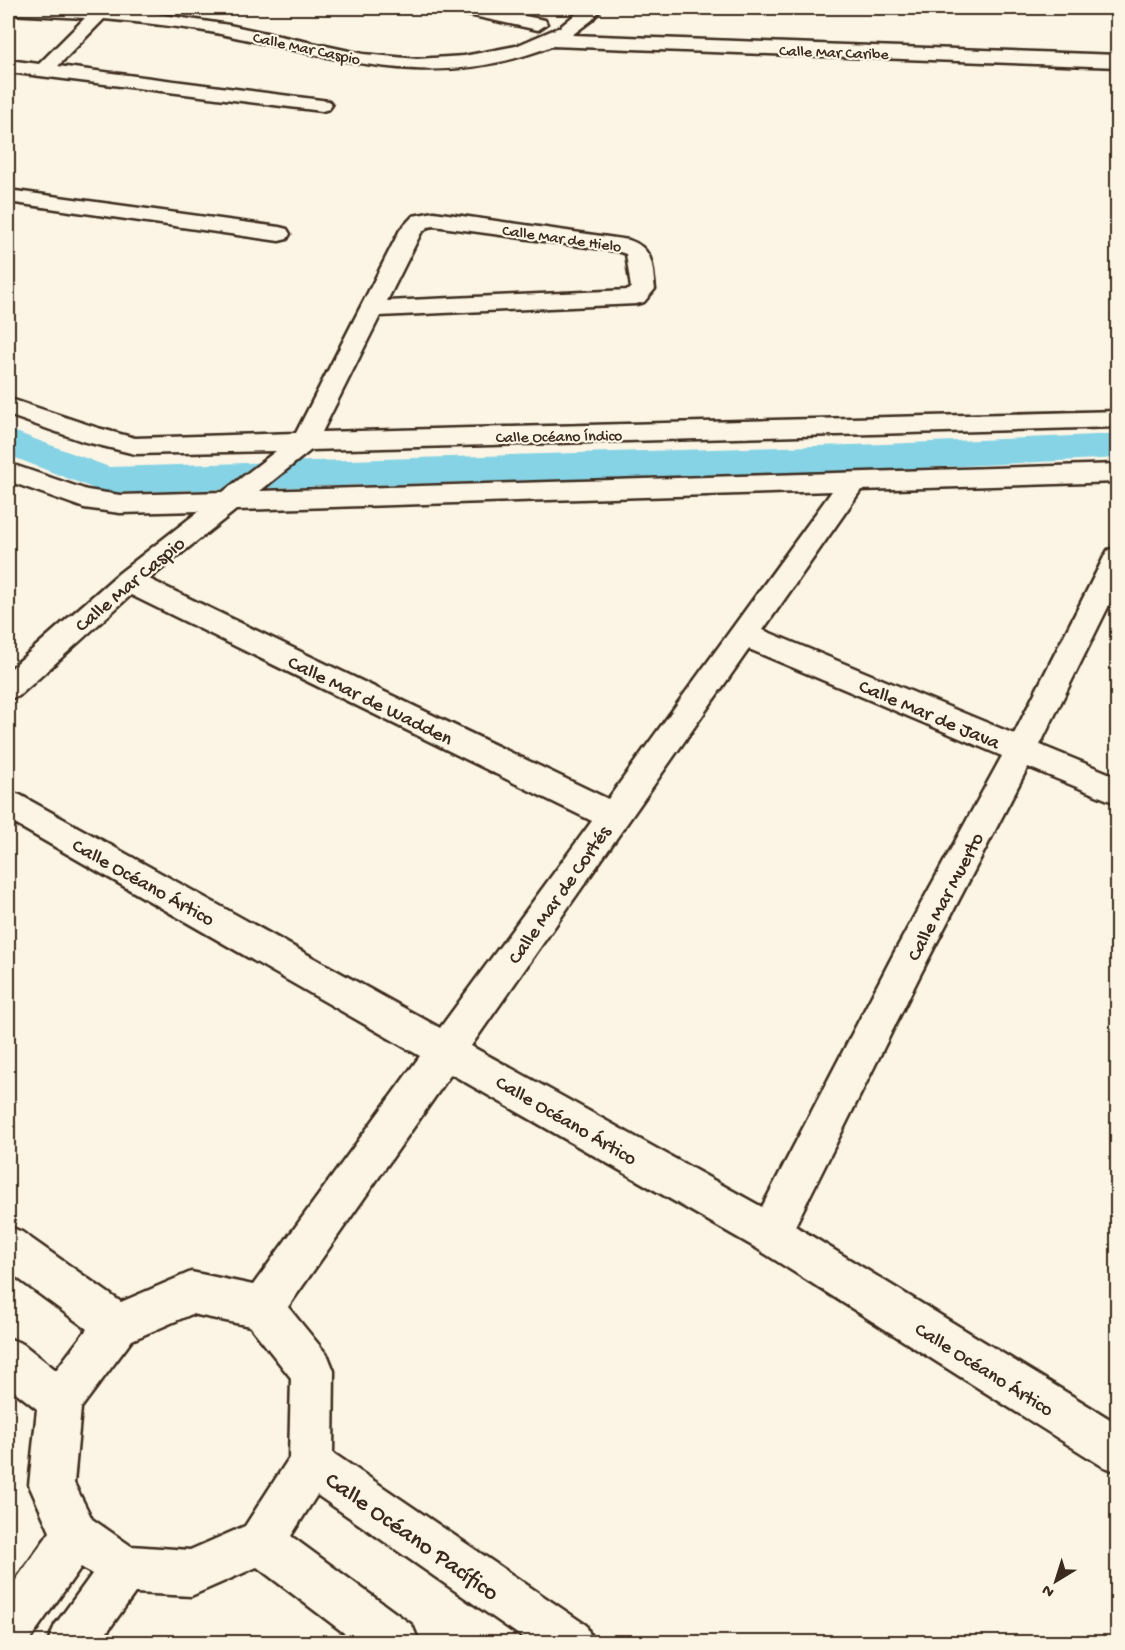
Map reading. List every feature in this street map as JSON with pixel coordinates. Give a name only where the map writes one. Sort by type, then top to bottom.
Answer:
[{"type":"street","name":"Calle Mar Caspio","points":[[190,8],[223,12],[396,47],[450,47],[488,42],[510,37],[545,19],[461,8]]},
{"type":"street","name":"Calle Mar Caspio","points":[[8,9],[100,13],[209,27],[356,58],[418,64],[472,61],[524,50],[550,40],[575,25],[593,8]]},
{"type":"street","points":[[209,27],[223,12]]},
{"type":"street","points":[[44,70],[100,13]]},
{"type":"street","name":"Calle Mar Caribe","points":[[550,40],[1118,61]]},
{"type":"street","points":[[8,66],[322,105]]},
{"type":"street","points":[[8,196],[279,234]]},
{"type":"street","name":"Calle Mar de Hielo","points":[[301,445],[374,309],[411,230],[417,224],[430,219],[621,245],[635,250],[640,261],[643,289],[636,297],[374,309]]},
{"type":"street","name":"Calle Océano Índico","points":[[8,406],[91,435],[135,446],[301,445],[1118,419]]},
{"type":"street","name":"Calle Mar Caspio","points":[[8,688],[128,581],[301,445]]},
{"type":"street","points":[[8,472],[103,504],[244,491],[1118,473]]},
{"type":"street","name":"Calle Mar de Cortés","points":[[262,1308],[854,480]]},
{"type":"street","name":"Calle Mar Muerto","points":[[770,1234],[902,975],[1022,750],[1118,557]]},
{"type":"street","name":"Calle Mar de Wadden","points":[[128,581],[613,816]]},
{"type":"street","name":"Calle Mar de Java","points":[[743,634],[1118,790]]},
{"type":"street","name":"Calle Océano Ártico","points":[[8,804],[770,1234],[1118,1450]]},
{"type":"street","points":[[8,1246],[117,1325]]},
{"type":"street","points":[[262,1308],[192,1293],[117,1325],[60,1400],[51,1485],[76,1535],[123,1569],[191,1573],[261,1542],[311,1464]]},
{"type":"street","name":"Calle Océano Pacífico","points":[[262,1308],[313,1371],[311,1464],[569,1642]]},
{"type":"street","points":[[8,1359],[60,1400]]},
{"type":"street","points":[[8,1630],[76,1535]]},
{"type":"street","points":[[261,1542],[395,1642]]},
{"type":"street","points":[[72,1642],[123,1569]]},
{"type":"waterway","points":[[8,441],[105,480],[884,457],[1118,446]]}]
